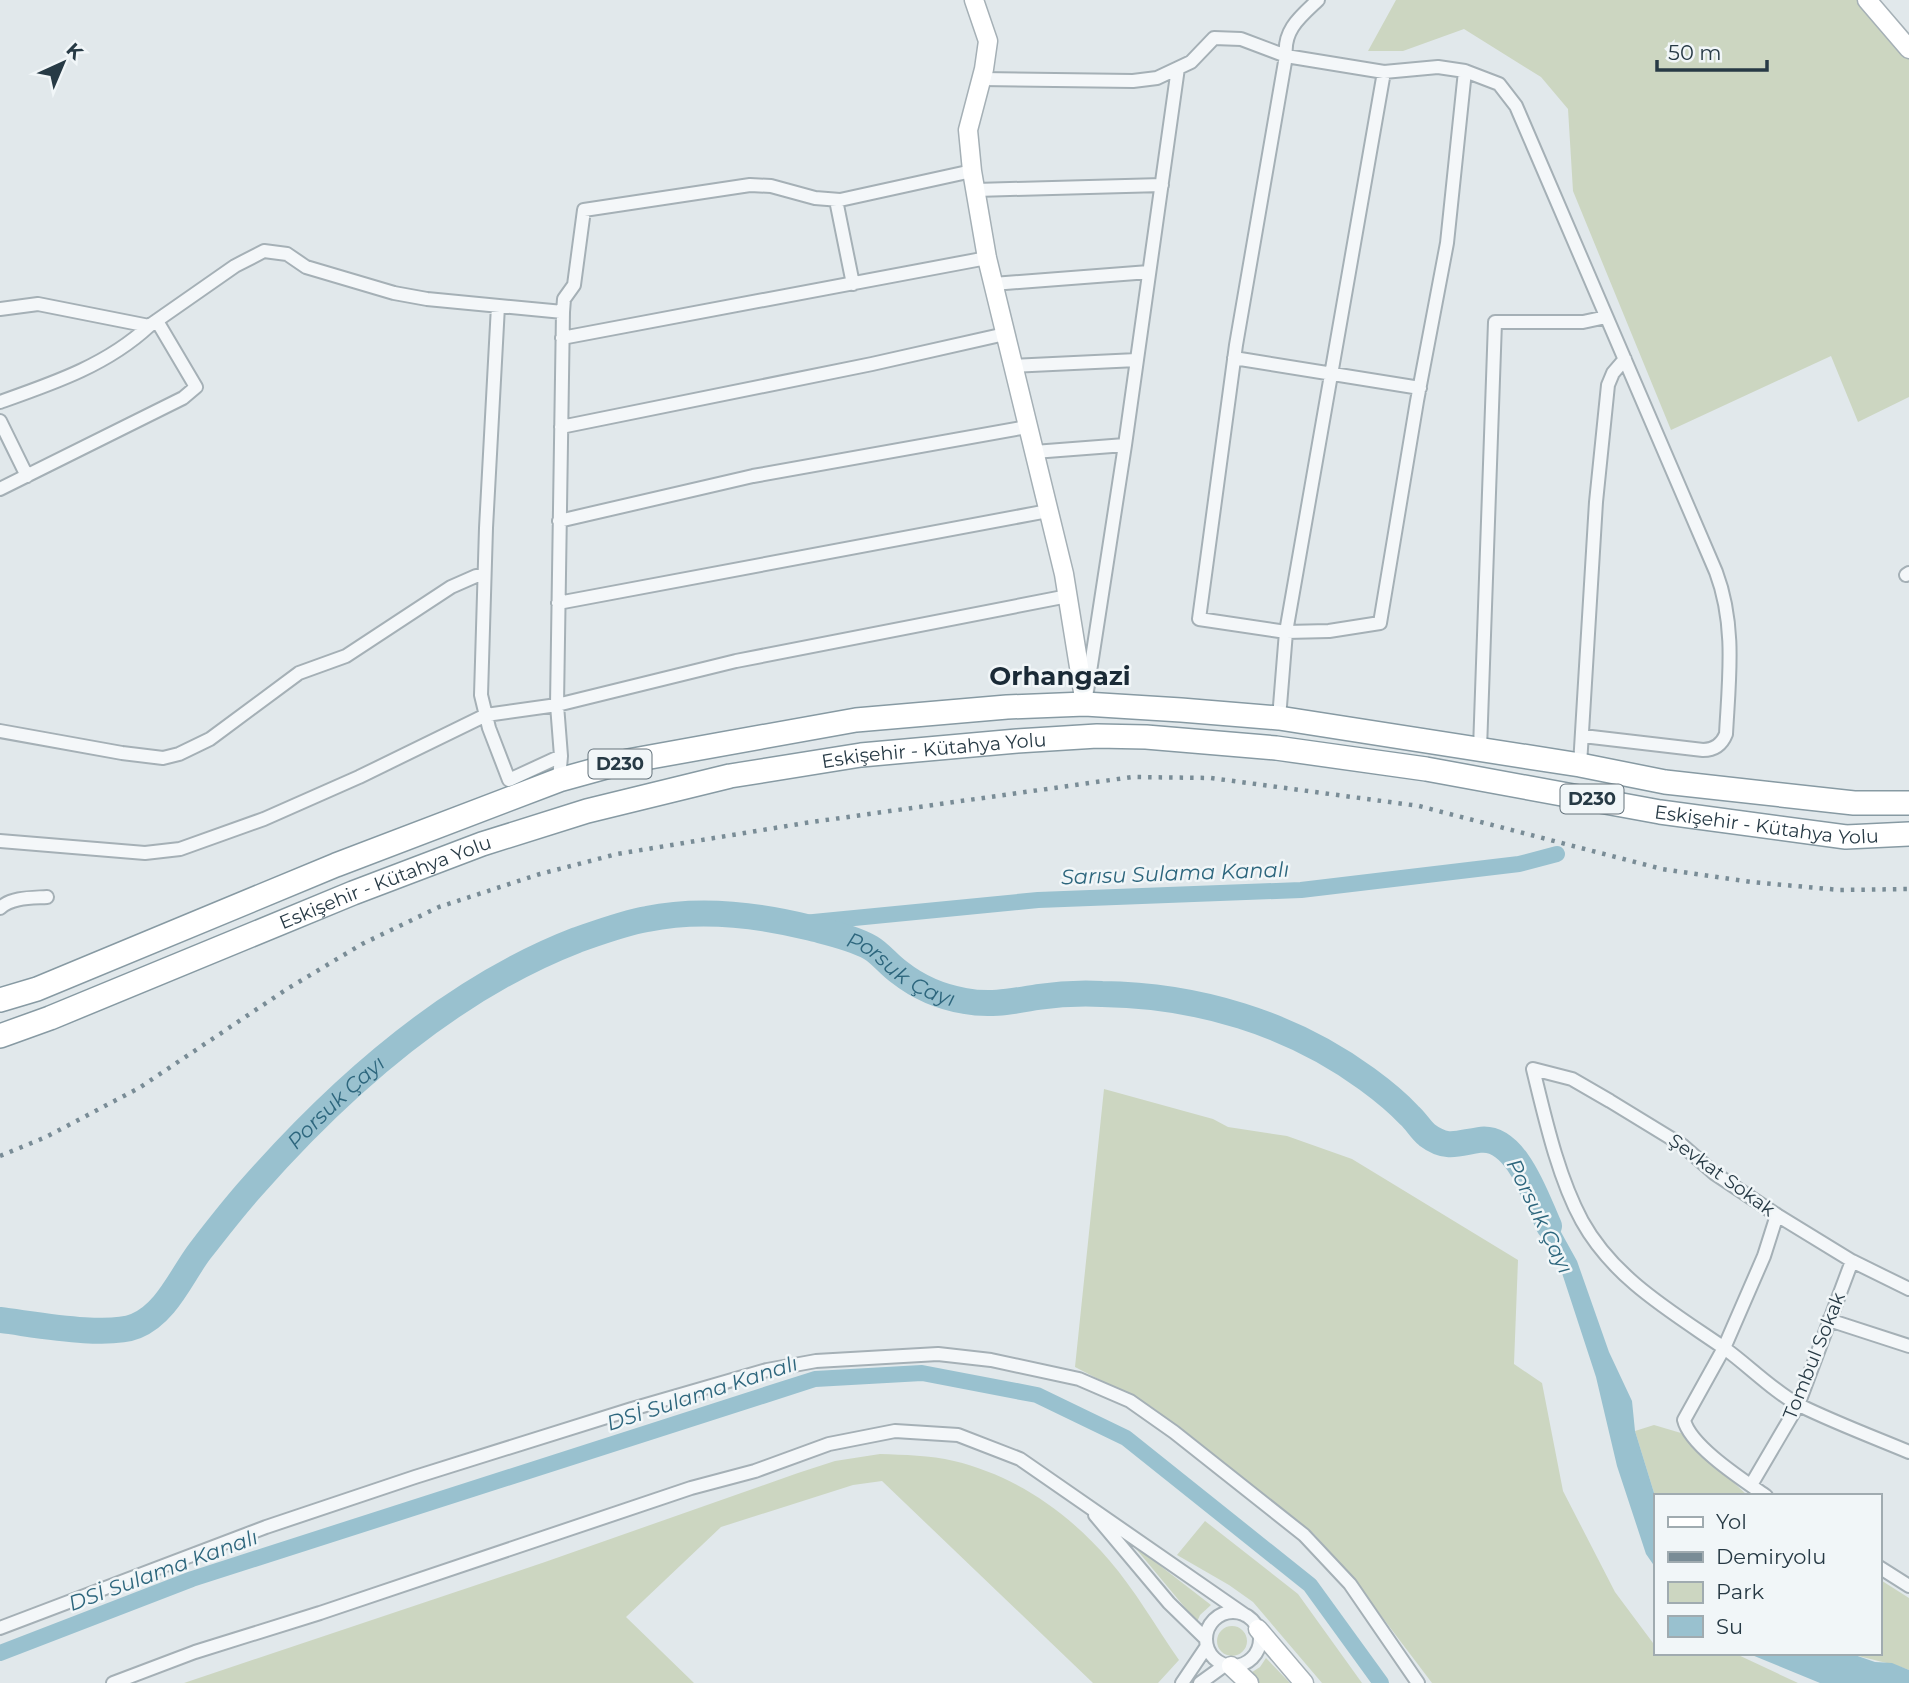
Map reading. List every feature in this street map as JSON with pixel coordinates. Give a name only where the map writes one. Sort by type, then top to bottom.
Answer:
[{"type":"highway","name":"Eskişehir - Kütahya Yolu","points":[[0,1000],[37,989],[336,865],[559,780],[628,761],[856,720],[1007,707],[1085,705],[1279,718],[1580,765],[1665,782],[1854,803],[1909,803]]},
{"type":"highway","points":[[1276,748],[1279,718]]},
{"type":"highway","name":"Eskişehir - Kütahya Yolu","points":[[0,1036],[353,893],[482,844],[587,811],[730,776],[861,755],[1097,736],[1146,737],[1276,748],[1426,769],[1686,815],[1846,837],[1909,834]]},
{"type":"street","points":[[974,0],[988,41],[968,130],[972,171],[987,258],[1068,596],[1085,705]]},
{"type":"street","points":[[1318,0],[1290,28],[1284,45],[1286,57],[1234,358],[1199,619],[1286,632],[1329,631],[1380,623],[1447,243],[1465,71]]},
{"type":"street","points":[[1867,0],[1909,50]]},
{"type":"street","points":[[981,79],[1133,81],[1157,78],[1191,62],[1214,38],[1241,39],[1286,57],[1384,72],[1438,67],[1465,71],[1499,84],[1516,106],[1723,589],[1731,639],[1726,734],[1721,743],[1708,750],[1583,736]]},
{"type":"street","points":[[1085,705],[1178,68]]},
{"type":"street","points":[[1279,718],[1286,632],[1384,72]]},
{"type":"street","points":[[559,780],[561,756],[556,705],[563,312],[564,299],[574,285],[584,210],[750,185],[771,186],[816,198],[836,200],[972,171]]},
{"type":"street","points":[[976,190],[1161,185]]},
{"type":"street","points":[[836,200],[853,284]]},
{"type":"street","points":[[0,402],[97,364],[128,345],[153,323],[235,266],[264,251],[287,254],[306,267],[394,293],[426,299],[563,312]]},
{"type":"street","points":[[562,338],[987,258]]},
{"type":"street","points":[[993,284],[1149,272]]},
{"type":"street","points":[[0,309],[38,304],[153,323],[196,387],[183,398],[0,489]]},
{"type":"street","points":[[498,306],[484,576],[481,695],[509,780],[561,756]]},
{"type":"street","points":[[1480,749],[1495,322],[1583,322],[1606,317]]},
{"type":"street","points":[[561,427],[1005,334]]},
{"type":"street","points":[[1234,358],[1420,388]]},
{"type":"street","points":[[1580,765],[1596,502],[1608,385],[1613,373],[1625,359]]},
{"type":"street","points":[[1012,366],[1137,360]]},
{"type":"street","points":[[0,421],[27,476]]},
{"type":"street","points":[[559,521],[753,476],[1027,427]]},
{"type":"street","points":[[1034,452],[1125,445]]},
{"type":"street","points":[[558,603],[1048,511]]},
{"type":"street","points":[[0,731],[122,753],[163,758],[179,754],[210,739],[299,673],[345,656],[451,587],[476,576],[484,576]]},
{"type":"street","points":[[0,841],[145,853],[180,849],[264,819],[359,777],[486,715],[556,705],[736,661],[1068,596]]},
{"type":"street","points":[[0,908],[4,904],[19,900],[47,897]]},
{"type":"street","name":"Şevkat Sokak","points":[[1724,1348],[1642,1292],[1606,1255],[1583,1222],[1568,1189],[1542,1107],[1534,1069],[1572,1079],[1610,1101],[1682,1144],[1714,1173],[1777,1215],[1852,1261],[1909,1289]]},
{"type":"street","points":[[1763,1494],[1698,1443],[1686,1429],[1684,1420],[1724,1348],[1764,1256],[1777,1215]]},
{"type":"street","name":"Tombul Sokak","points":[[1751,1485],[1798,1405],[1852,1261]]},
{"type":"street","points":[[1829,1320],[1909,1346]]},
{"type":"street","points":[[1724,1348],[1798,1405],[1909,1452]]},
{"type":"street","points":[[0,1628],[267,1527],[428,1472],[767,1370],[816,1361],[938,1354],[991,1360],[1079,1379],[1129,1401],[1174,1432],[1304,1535],[1350,1584],[1418,1683]]},
{"type":"street","points":[[113,1683],[195,1652],[320,1614],[691,1488],[755,1471],[829,1444],[895,1431],[958,1435],[1020,1459],[1245,1615],[1304,1683]]},
{"type":"street","points":[[1084,1502],[1206,1643],[1213,1658],[1249,1683]]},
{"type":"street","points":[[1881,1568],[1909,1586]]},
{"type":"street","points":[[1182,1683],[1206,1643],[1209,1626],[1218,1616],[1231,1612],[1245,1615]]},
{"type":"street","points":[[1200,1683],[1228,1666],[1245,1664],[1255,1656],[1260,1643],[1258,1629]]},
{"type":"green space","points":[[1396,0],[1857,0],[1909,59],[1909,397],[1858,422],[1831,356],[1671,430],[1573,191],[1568,109],[1541,77],[1464,29],[1403,51],[1368,51]]},
{"type":"green space","points":[[1104,1089],[1213,1119],[1228,1127],[1287,1136],[1352,1159],[1518,1260],[1514,1364],[1542,1383],[1563,1491],[1615,1592],[1654,1643],[1654,1655],[1738,1655],[1798,1683],[1432,1683],[1345,1568],[1313,1533],[1152,1407],[1075,1367]]},
{"type":"green space","points":[[1654,1425],[1681,1433],[1746,1494],[1654,1494],[1635,1431]]},
{"type":"green space","points":[[880,1454],[926,1456],[976,1467],[1039,1498],[1076,1527],[1109,1560],[1137,1596],[1179,1660],[1158,1683],[1093,1683],[882,1481],[853,1485],[721,1527],[626,1617],[694,1683],[184,1683],[545,1562],[798,1473],[835,1461]]},
{"type":"green space","points":[[1205,1521],[1298,1594],[1362,1683],[1322,1683],[1253,1602],[1177,1555]]},
{"type":"green space","points":[[1132,1544],[1211,1605],[1200,1615],[1197,1622]]},
{"type":"green space","points":[[1881,1580],[1909,1598],[1909,1670],[1856,1655],[1881,1655]]},
{"type":"green space","points":[[1232,1626],[1238,1627],[1246,1635],[1246,1647],[1238,1655],[1232,1656],[1226,1655],[1218,1647],[1217,1641],[1218,1635],[1226,1627]]},
{"type":"green space","points":[[1266,1658],[1290,1683],[1259,1683],[1249,1674],[1260,1667]]},
{"type":"water","name":"Porsuk Çayı","points":[[1523,1183],[1551,1214],[1577,1261],[1609,1352],[1632,1401],[1635,1431],[1654,1494],[1654,1566],[1646,1554],[1617,1466],[1596,1377],[1560,1267],[1517,1189]]},
{"type":"water","points":[[1752,1655],[1855,1655],[1875,1662],[1892,1663],[1909,1670],[1909,1683],[1820,1683]]},
{"type":"waterway","name":"Sarısu Sulama Kanalı","points":[[793,924],[1038,900],[1301,890],[1519,864],[1557,854]]},
{"type":"waterway","name":"Porsuk Çayı","points":[[0,1320],[107,1331],[136,1326],[147,1320],[165,1303],[232,1210],[286,1149],[360,1077],[400,1044],[485,985],[530,961],[577,940],[621,925],[688,914],[750,917],[791,923],[842,936],[871,948],[922,987],[965,1001],[993,1003],[1078,994],[1137,996],[1207,1007],[1275,1028],[1338,1059],[1367,1079],[1434,1140],[1447,1144],[1492,1141],[1504,1147],[1523,1171],[1549,1226]]},
{"type":"waterway","name":"DSİ Sulama Kanalı","points":[[0,1653],[192,1579],[815,1379],[922,1373],[1037,1395],[1126,1438],[1310,1585],[1381,1683]]},
{"type":"railway","points":[[0,1156],[46,1137],[139,1088],[287,989],[362,944],[439,907],[540,874],[617,854],[805,823],[1132,777],[1211,778],[1419,806],[1662,869],[1751,882],[1840,890],[1909,889]]},
{"type":"district","name":"Orhangazi","points":[[1060,676]]}]
